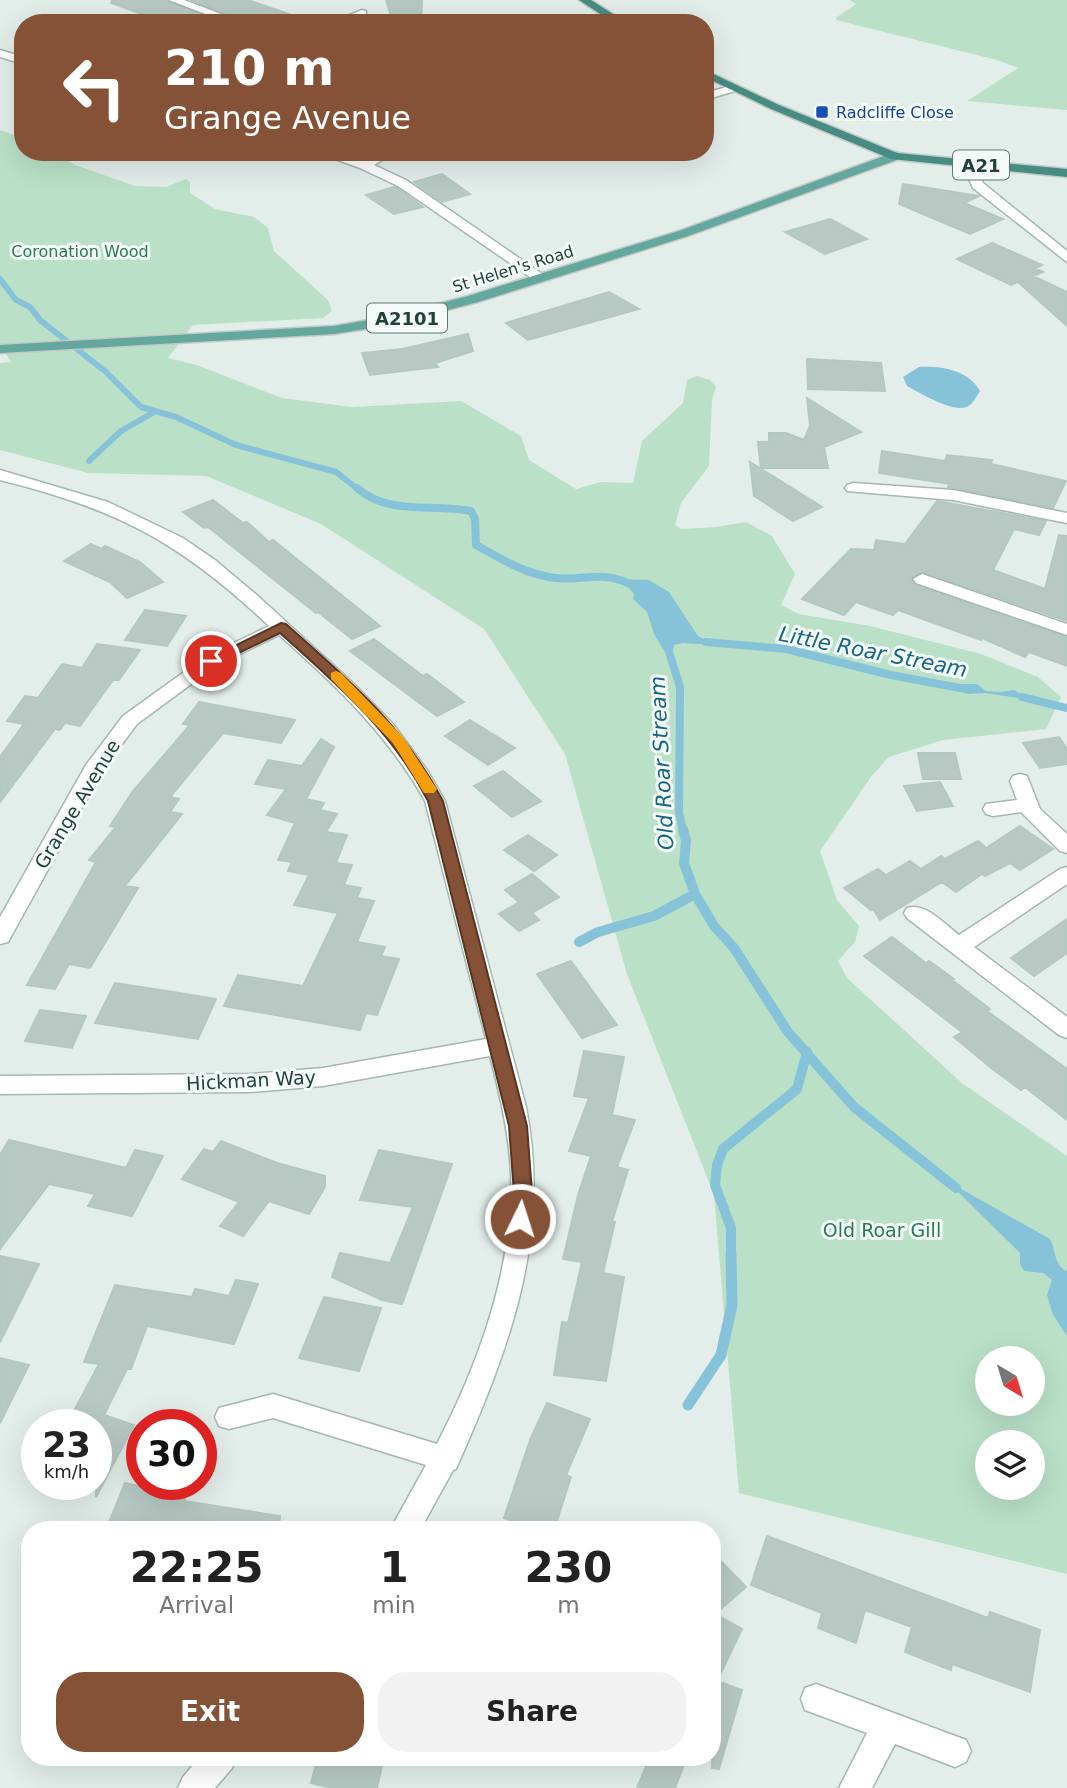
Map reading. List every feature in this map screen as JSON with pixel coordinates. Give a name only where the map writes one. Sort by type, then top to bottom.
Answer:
[{"type":"highway","points":[[584,0],[607,14]]},
{"type":"highway","name":"A21","points":[[714,78],[895,156],[1067,173]]},
{"type":"main road","name":"St Helen's Road","points":[[0,349],[334,330],[384,324],[541,278],[756,208],[895,156]]},
{"type":"street","points":[[174,0],[214,14]]},
{"type":"street","points":[[714,94],[734,88]]},
{"type":"street","points":[[351,161],[402,183],[541,278]]},
{"type":"street","points":[[364,165],[372,161]]},
{"type":"street","points":[[968,163],[977,185],[1067,258]]},
{"type":"street","points":[[0,475],[44,485],[158,530],[196,552],[361,699],[398,740],[419,769],[435,801],[518,1126],[522,1179],[514,1271],[487,1370],[446,1460],[409,1521]]},
{"type":"street","points":[[853,488],[878,497],[953,495],[1067,518]]},
{"type":"street","points":[[922,579],[953,582],[1067,630]]},
{"type":"street","name":"Grange Avenue","points":[[0,936],[96,765],[130,720],[211,661],[281,627]]},
{"type":"street","points":[[1020,781],[1027,805],[1040,822],[1067,846]]},
{"type":"street","points":[[993,809],[1027,805]]},
{"type":"street","points":[[959,946],[1067,874]]},
{"type":"street","points":[[915,913],[1064,1022]]},
{"type":"street","name":"Hickman Way","points":[[0,1085],[250,1083],[323,1077],[499,1046]]},
{"type":"street","points":[[229,1417],[273,1406],[410,1446],[446,1460]]},
{"type":"street","points":[[816,1699],[955,1751]]},
{"type":"street","points":[[855,1788],[887,1727]]},
{"type":"street","points":[[194,1788],[212,1766]]},
{"type":"green space","points":[[849,0],[1067,0],[1067,110],[967,101],[1018,68],[997,60],[836,20],[856,4]]},
{"type":"green space","name":"Old Roar Gill","points":[[0,130],[14,135],[14,161],[69,161],[135,186],[166,187],[186,179],[190,182],[190,193],[215,209],[254,217],[268,228],[274,251],[328,300],[332,311],[323,318],[193,325],[168,358],[197,365],[282,398],[352,407],[461,401],[521,436],[529,460],[576,489],[601,482],[633,483],[642,441],[683,403],[687,380],[697,376],[710,380],[716,387],[712,400],[709,466],[681,503],[675,525],[681,529],[746,522],[772,536],[795,574],[781,605],[799,614],[870,626],[981,654],[1038,677],[1061,697],[1046,729],[943,740],[889,757],[871,777],[820,851],[837,900],[859,926],[855,942],[838,961],[847,978],[962,1083],[1067,1156],[1067,1574],[739,1493],[714,1195],[627,974],[565,754],[484,629],[321,524],[206,476],[88,473],[0,450],[0,363],[11,362],[0,345]]},
{"type":"water","points":[[919,367],[954,371],[969,378],[980,391],[971,404],[964,408],[948,406],[907,386],[903,377]]},
{"type":"water","points":[[621,579],[649,580],[669,592],[698,636],[715,645],[674,645],[671,662],[654,634],[647,612],[633,599],[634,594]]},
{"type":"water","points":[[947,684],[977,684],[986,691],[1014,690],[1031,700],[985,693],[969,694],[956,691]]},
{"type":"water","points":[[947,1181],[1050,1239],[1057,1262],[1067,1271],[1067,1336],[1053,1315],[1047,1295],[1052,1280],[1043,1273],[1024,1271],[1020,1264],[1020,1253]]},
{"type":"building","points":[[112,0],[166,0],[199,14],[141,14],[111,3]]},
{"type":"building","points":[[191,0],[248,0],[289,14],[225,14]]},
{"type":"building","points":[[386,0],[422,0],[421,14],[390,14]]},
{"type":"building","points":[[442,174],[470,194],[442,202],[414,182]]},
{"type":"building","points":[[903,184],[979,196],[964,203],[1003,219],[970,234],[899,204]]},
{"type":"building","points":[[394,187],[423,207],[394,214],[366,195]]},
{"type":"building","points":[[830,219],[867,239],[825,254],[785,232]]},
{"type":"building","points":[[992,243],[1042,265],[1035,268],[1043,272],[1033,276],[1067,292],[1067,326],[1018,282],[1011,285],[957,259]]},
{"type":"building","points":[[609,292],[639,309],[528,340],[506,323]]},
{"type":"building","points":[[468,334],[473,351],[435,363],[438,367],[370,375],[362,353],[402,349]]},
{"type":"building","points":[[807,359],[881,363],[885,391],[808,389]]},
{"type":"building","points":[[807,398],[861,432],[824,447],[828,468],[761,468],[758,442],[769,442],[769,433],[786,433],[804,440],[810,426]]},
{"type":"building","points":[[882,451],[945,461],[947,455],[992,460],[991,464],[1066,481],[1053,508],[948,487],[950,484],[879,473]]},
{"type":"building","points":[[750,462],[822,507],[793,521],[754,496]]},
{"type":"building","points":[[213,500],[243,523],[247,522],[269,542],[273,540],[380,626],[352,639],[208,527],[204,528],[183,512]]},
{"type":"building","points":[[937,501],[1046,521],[1039,535],[1014,529],[993,570],[1045,589],[1059,535],[1067,536],[1067,621],[923,572],[910,578],[915,585],[1067,637],[1067,666],[1029,652],[1025,657],[982,638],[981,640],[898,610],[893,615],[856,602],[844,615],[802,599],[851,549],[874,550],[876,540],[905,544]]},
{"type":"building","points":[[91,544],[101,549],[105,546],[140,562],[163,582],[127,598],[110,582],[64,561]]},
{"type":"building","points":[[145,610],[186,616],[167,646],[125,640]]},
{"type":"building","points":[[374,639],[423,676],[427,674],[464,702],[437,716],[350,651]]},
{"type":"building","points":[[97,644],[140,650],[119,680],[113,680],[80,726],[65,723],[60,730],[55,729],[0,802],[0,757],[24,724],[7,721],[25,696],[38,698],[62,664],[82,668]]},
{"type":"building","points":[[199,702],[295,720],[281,743],[223,733],[170,797],[179,799],[170,812],[182,814],[125,886],[138,888],[90,968],[69,964],[55,989],[27,985],[96,862],[89,860],[116,827],[110,826],[133,791],[190,725],[183,724]]},
{"type":"building","points":[[470,720],[515,748],[488,765],[445,736]]},
{"type":"building","points":[[1059,737],[1067,749],[1067,764],[1040,768],[1023,743]]},
{"type":"building","points":[[321,739],[334,747],[306,799],[324,803],[320,810],[337,814],[326,832],[347,835],[336,863],[352,865],[344,885],[361,888],[357,898],[374,901],[357,942],[385,947],[381,956],[399,959],[377,1015],[366,1013],[360,1030],[224,1006],[238,975],[303,986],[338,913],[294,905],[309,875],[288,871],[292,862],[278,860],[295,823],[267,815],[286,789],[255,784],[268,760],[302,766]]},
{"type":"building","points":[[918,753],[955,753],[961,779],[923,779]]},
{"type":"building","points":[[503,771],[541,801],[512,817],[474,786]]},
{"type":"building","points":[[940,782],[953,806],[917,811],[904,786]]},
{"type":"building","points":[[1020,826],[1053,849],[1020,870],[1010,863],[985,876],[982,874],[956,892],[942,882],[880,920],[873,909],[844,888],[878,869],[886,875],[910,861],[921,869],[941,856],[945,859],[978,841],[986,848]]},
{"type":"building","points":[[528,835],[557,855],[534,871],[504,850]]},
{"type":"building","points":[[532,874],[559,897],[532,913],[539,920],[519,931],[499,914],[519,902],[505,890]]},
{"type":"building","points":[[1067,919],[1067,953],[1034,976],[1011,958]]},
{"type":"building","points":[[892,937],[926,963],[929,961],[954,979],[952,980],[990,1009],[987,1011],[1067,1069],[1067,1120],[1025,1087],[1021,1090],[990,1067],[954,1037],[962,1032],[864,956]]},
{"type":"building","points":[[571,961],[617,1025],[582,1038],[537,974]]},
{"type":"building","points":[[115,983],[216,999],[198,1039],[95,1023]]},
{"type":"building","points":[[40,1010],[86,1016],[72,1048],[25,1041]]},
{"type":"building","points":[[584,1051],[624,1057],[612,1115],[635,1120],[617,1167],[628,1170],[612,1222],[615,1222],[603,1273],[624,1277],[606,1381],[554,1375],[562,1322],[568,1323],[582,1262],[563,1259],[578,1195],[591,1156],[569,1151],[589,1098],[574,1096]]},
{"type":"building","points":[[9,1140],[126,1168],[135,1150],[163,1156],[132,1216],[88,1206],[95,1194],[49,1184],[0,1249],[0,1155]]},
{"type":"building","points":[[221,1141],[277,1163],[325,1176],[325,1187],[309,1214],[269,1201],[243,1236],[220,1226],[239,1202],[182,1179],[204,1149],[213,1152]]},
{"type":"building","points":[[379,1150],[452,1164],[402,1304],[382,1300],[332,1277],[340,1253],[390,1263],[413,1207],[360,1200]]},
{"type":"building","points":[[0,1256],[39,1264],[0,1342]]},
{"type":"building","points":[[236,1280],[258,1284],[234,1344],[147,1326],[131,1369],[127,1369],[107,1409],[75,1409],[99,1364],[84,1362],[115,1285],[192,1297],[195,1289],[229,1296]]},
{"type":"building","points":[[324,1297],[381,1308],[359,1371],[299,1358]]},
{"type":"building","points":[[0,1358],[29,1365],[0,1423]]},
{"type":"building","points":[[547,1403],[590,1419],[566,1475],[571,1477],[557,1521],[514,1521],[504,1518],[530,1440]]},
{"type":"building","points":[[112,1418],[126,1422],[126,1440],[112,1467]]},
{"type":"building","points":[[125,1483],[126,1500],[184,1500],[280,1516],[280,1521],[110,1521]]},
{"type":"building","points":[[767,1536],[988,1618],[990,1612],[1040,1630],[1030,1692],[952,1664],[951,1670],[905,1652],[912,1627],[865,1610],[856,1643],[818,1628],[822,1613],[751,1585]]},
{"type":"building","points":[[721,1561],[746,1587],[721,1609]]},
{"type":"building","points":[[721,1617],[742,1629],[721,1673]]},
{"type":"building","points":[[721,1682],[742,1690],[721,1762]]},
{"type":"building","points":[[316,1766],[382,1766],[377,1788],[331,1788],[311,1783]]},
{"type":"building","points":[[646,1766],[684,1766],[675,1788],[637,1788]]},
{"type":"waterway","name":"Old Roar Stream","points":[[0,279],[16,300],[30,307],[40,320],[106,372],[141,407],[156,411]]},
{"type":"waterway","points":[[89,461],[121,431],[156,411]]},
{"type":"waterway","name":"Old Roar Stream","points":[[156,411],[176,417],[236,445],[336,472],[359,490]]},
{"type":"waterway","name":"Old Roar Stream","points":[[357,488],[369,497],[397,505],[471,511],[475,519],[476,545],[535,574],[566,579],[601,577],[630,584]]},
{"type":"waterway","name":"Little Roar Stream","points":[[706,642],[786,649],[891,675],[960,688]]},
{"type":"waterway","name":"Old Roar Stream","points":[[669,652],[680,687],[679,813],[683,830]]},
{"type":"waterway","points":[[1022,697],[1067,708]]},
{"type":"waterway","name":"Old Roar Stream","points":[[683,829],[686,841],[684,863],[695,894]]},
{"type":"waterway","points":[[579,942],[598,932],[654,916],[695,894]]},
{"type":"waterway","name":"Old Roar Stream","points":[[695,894],[714,926],[734,948],[788,1032],[807,1053]]},
{"type":"waterway","points":[[731,1254],[731,1228],[715,1185],[717,1165],[723,1149],[797,1089],[807,1053]]},
{"type":"waterway","name":"Old Roar Stream","points":[[807,1053],[854,1107],[956,1188]]},
{"type":"waterway","points":[[688,1405],[721,1355],[732,1305],[731,1254]]},
{"type":"slow traffic","points":[[336,676],[398,740],[419,769],[429,789]]},
{"type":"place","name":"Radcliffe Close","points":[[822,112]]},
{"type":"route","points":[[211,661],[281,627],[361,699],[398,740],[419,769],[435,801],[518,1126],[523,1193],[520,1219]]},
{"type":"park label","name":"Coronation Wood","points":[[80,251]]}]
